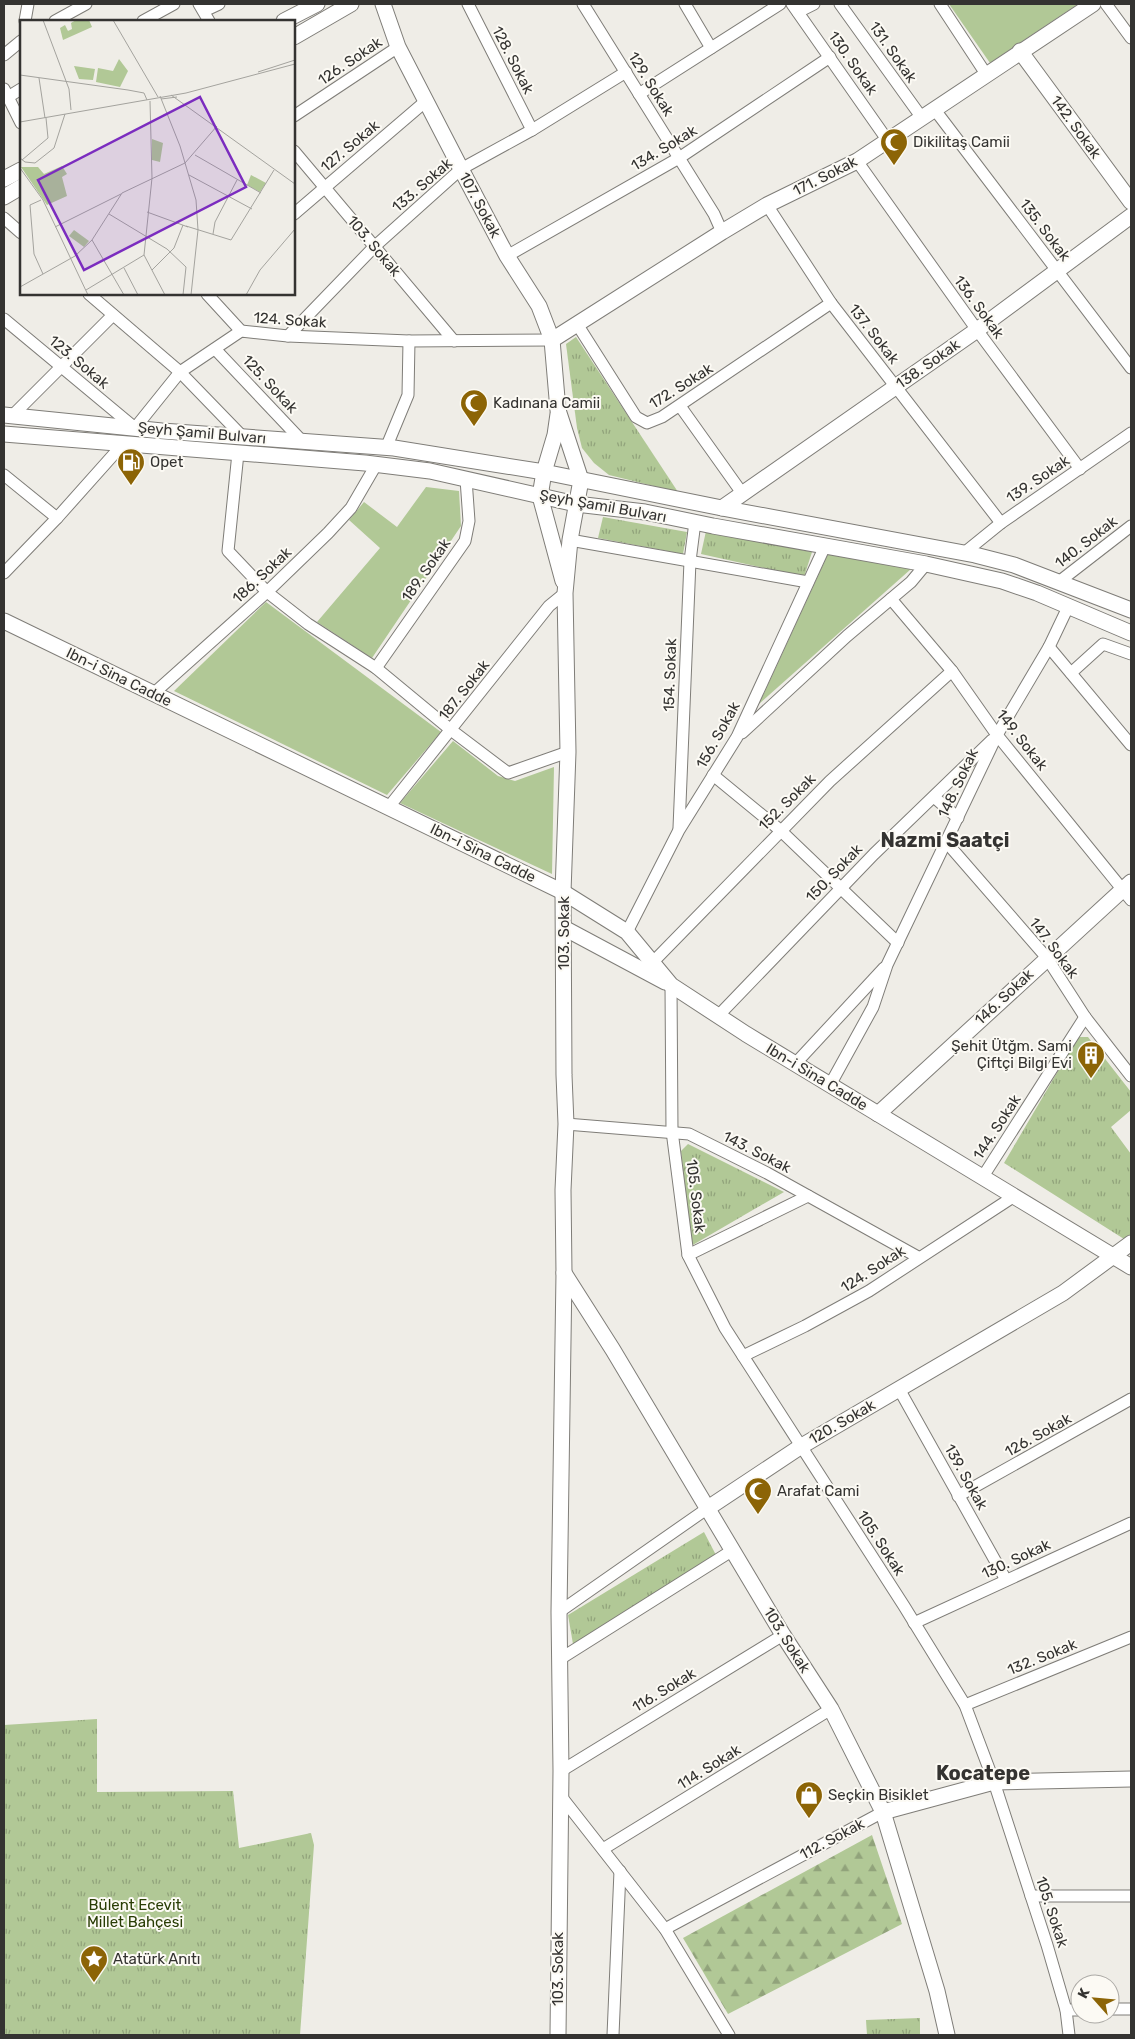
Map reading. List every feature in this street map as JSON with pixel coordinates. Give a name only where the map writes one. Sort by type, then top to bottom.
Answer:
[{"type":"main road","points":[[286,20],[317,4]]},
{"type":"main road","points":[[295,36],[351,4]]},
{"type":"main road","name":"107. Sokak","points":[[383,4],[398,46],[461,169],[507,256],[539,306],[552,340],[558,410]]},
{"type":"main road","name":"171. Sokak","points":[[552,340],[722,232],[767,206],[857,161],[1093,4]]},
{"type":"main road","name":"142. Sokak","points":[[1020,51],[1131,202]]},
{"type":"main road","points":[[4,179],[20,171]]},
{"type":"main road","points":[[4,197],[20,188]]},
{"type":"main road","name":"138. Sokak","points":[[722,508],[977,330],[1131,216]]},
{"type":"main road","points":[[558,410],[581,480]]},
{"type":"main road","name":"103. Sokak","points":[[558,410],[555,436],[544,472],[540,496],[565,593]]},
{"type":"main road","name":"Şeyh Şamil Bulvarı","points":[[8,416],[386,448],[544,472],[722,508],[964,553],[1014,565],[1060,581],[1131,610]]},
{"type":"main road","name":"Şeyh Şamil Bulvarı","points":[[4,434],[430,471],[576,504],[645,512],[926,564],[1002,581],[1069,605],[1131,633]]},
{"type":"main road","name":"103. Sokak","points":[[558,2035],[561,1771],[559,1612],[564,1273],[563,1190],[566,1124],[563,892],[568,752],[565,593],[570,540],[581,480]]},
{"type":"main road","name":"Ibn-i Sina Cadde","points":[[4,621],[563,892],[627,932],[671,985],[795,1064],[1131,1267]]},
{"type":"main road","name":"146. Sokak","points":[[878,1114],[1047,958],[1128,890]]},
{"type":"main road","points":[[564,928],[671,985]]},
{"type":"main road","name":"120. Sokak","points":[[708,1508],[800,1447],[1063,1293],[1131,1243]]},
{"type":"main road","name":"103. Sokak","points":[[564,1273],[613,1350],[783,1635],[830,1709],[883,1812],[937,1991],[947,2035]]},
{"type":"main road","name":"112. Sokak","points":[[883,1812],[994,1782],[1131,1779]]},
{"type":"street","points":[[25,20],[28,4]]},
{"type":"street","points":[[57,20],[86,4]]},
{"type":"street","points":[[145,20],[174,4]]},
{"type":"street","points":[[204,12],[219,4]]},
{"type":"street","name":"128. Sokak","points":[[468,4],[532,130]]},
{"type":"street","name":"129. Sokak","points":[[583,4],[640,94],[722,232]]},
{"type":"street","points":[[685,4],[711,48]]},
{"type":"street","points":[[640,94],[780,4]]},
{"type":"street","points":[[795,8],[814,4]]},
{"type":"street","name":"131. Sokak","points":[[840,4],[922,118]]},
{"type":"street","points":[[940,4],[986,74]]},
{"type":"street","points":[[1106,4],[1131,38]]},
{"type":"street","name":"130. Sokak","points":[[795,8],[888,141]]},
{"type":"street","points":[[4,55],[20,41]]},
{"type":"street","name":"126. Sokak","points":[[295,115],[398,46]]},
{"type":"street","name":"134. Sokak","points":[[507,256],[679,158],[830,57]]},
{"type":"street","name":"133. Sokak","points":[[288,336],[374,247],[461,169],[532,130],[626,72]]},
{"type":"street","points":[[20,90],[6,93],[20,122]]},
{"type":"street","name":"127. Sokak","points":[[295,213],[426,101]]},
{"type":"street","name":"135. Sokak","points":[[935,110],[1131,368]]},
{"type":"street","name":"103. Sokak","points":[[295,152],[454,341]]},
{"type":"street","name":"136. Sokak","points":[[857,161],[977,330],[1080,469]]},
{"type":"street","name":"137. Sokak","points":[[767,206],[831,303],[1001,523]]},
{"type":"street","points":[[4,218],[20,232]]},
{"type":"street","points":[[90,295],[180,372],[243,436]]},
{"type":"street","points":[[208,295],[241,331]]},
{"type":"street","name":"172. Sokak","points":[[577,324],[636,416],[646,423],[662,417],[680,406],[831,303]]},
{"type":"street","points":[[8,416],[113,315]]},
{"type":"street","name":"123. Sokak","points":[[4,319],[135,428]]},
{"type":"street","name":"124. Sokak","points":[[135,428],[180,372],[241,331],[288,336],[409,341],[552,340]]},
{"type":"street","points":[[386,448],[408,395],[409,341]]},
{"type":"street","name":"125. Sokak","points":[[215,349],[302,441]]},
{"type":"street","points":[[680,406],[742,493]]},
{"type":"street","name":"139. Sokak","points":[[964,553],[1001,523],[1131,433]]},
{"type":"street","points":[[4,573],[57,518],[123,444]]},
{"type":"street","points":[[238,453],[228,551],[267,592],[308,624],[376,668],[451,730],[508,772],[568,752]]},
{"type":"street","name":"186. Sokak","points":[[153,694],[267,592],[351,508],[376,465]]},
{"type":"street","points":[[4,475],[57,518]]},
{"type":"street","name":"189. Sokak","points":[[376,668],[465,541],[469,521],[466,479]]},
{"type":"street","name":"154. Sokak","points":[[679,830],[690,561],[694,522]]},
{"type":"street","name":"140. Sokak","points":[[1060,581],[1131,526]]},
{"type":"street","points":[[570,540],[808,582]]},
{"type":"street","name":"156. Sokak","points":[[627,932],[679,830],[737,737],[825,546]]},
{"type":"street","points":[[737,737],[847,636],[911,582],[926,564]]},
{"type":"street","name":"187. Sokak","points":[[388,808],[549,606],[565,593]]},
{"type":"street","name":"149. Sokak","points":[[890,599],[952,671],[997,735],[1128,890]]},
{"type":"street","name":"148. Sokak","points":[[830,1085],[873,1007],[887,965],[997,735],[1049,647],[1069,605]]},
{"type":"street","points":[[1071,673],[1103,644],[1131,654]]},
{"type":"street","points":[[1049,647],[1131,745]]},
{"type":"street","name":"152. Sokak","points":[[652,963],[830,781],[952,671]]},
{"type":"street","name":"150. Sokak","points":[[718,1016],[840,889],[997,735]]},
{"type":"street","points":[[713,775],[780,830],[898,943]]},
{"type":"street","points":[[934,797],[958,818]]},
{"type":"street","name":"147. Sokak","points":[[946,843],[1047,958],[1085,1017],[1131,1076]]},
{"type":"street","points":[[795,1064],[887,965]]},
{"type":"street","name":"105. Sokak","points":[[671,985],[672,1131],[688,1255],[725,1328],[965,1705],[994,1782],[1031,1896],[1066,2010],[1069,2035]]},
{"type":"street","name":"144. Sokak","points":[[982,1178],[1085,1017]]},
{"type":"street","name":"143. Sokak","points":[[566,1124],[672,1131],[689,1134],[808,1196],[918,1257]]},
{"type":"street","points":[[688,1255],[808,1196]]},
{"type":"street","name":"124. Sokak","points":[[743,1356],[805,1326],[869,1291],[918,1257],[1013,1197]]},
{"type":"street","name":"139. Sokak","points":[[899,1389],[1006,1580]]},
{"type":"street","name":"126. Sokak","points":[[958,1496],[1131,1399]]},
{"type":"street","name":"120. Sokak","points":[[559,1612],[708,1508]]},
{"type":"street","name":"130. Sokak","points":[[914,1623],[1131,1523]]},
{"type":"street","points":[[560,1659],[733,1550]]},
{"type":"street","name":"116. Sokak","points":[[561,1771],[783,1635]]},
{"type":"street","name":"132. Sokak","points":[[965,1705],[1131,1637]]},
{"type":"street","name":"114. Sokak","points":[[603,1850],[830,1709]]},
{"type":"street","points":[[560,1795],[665,1929],[729,2035]]},
{"type":"street","name":"112. Sokak","points":[[665,1929],[883,1812]]},
{"type":"street","points":[[613,2035],[620,1871]]},
{"type":"street","points":[[1031,1896],[1131,1896]]},
{"type":"green space","points":[[949,4],[1078,4],[990,63]]},
{"type":"green space","points":[[576,337],[678,492],[609,475],[594,463],[582,448],[577,428],[566,344]]},
{"type":"green space","points":[[426,487],[459,491],[461,526],[372,658],[317,622],[380,548],[349,520],[364,502],[397,527]]},
{"type":"green space","points":[[603,517],[687,532],[683,554],[598,538]]},
{"type":"green space","points":[[706,531],[812,552],[804,577],[701,554]]},
{"type":"green space","points":[[829,552],[911,569],[759,704]]},
{"type":"green space","points":[[266,602],[441,732],[387,795],[174,691]]},
{"type":"green space","points":[[453,741],[498,776],[515,781],[554,767],[552,874],[400,803]]},
{"type":"green space","points":[[1078,1037],[1088,1037],[1131,1092],[1131,1110],[1111,1127],[1131,1154],[1131,1235],[1124,1239],[1004,1163]]},
{"type":"green space","points":[[688,1144],[784,1192],[691,1246],[681,1151]]},
{"type":"green space","points":[[704,1532],[717,1557],[574,1650],[568,1615]]},
{"type":"green space","name":"Bülent Ecevit Millet Bahçesi","points":[[97,1719],[97,1792],[233,1791],[239,1848],[311,1833],[314,1845],[300,2035],[4,2035],[4,1725]]},
{"type":"green space","points":[[872,1835],[902,1924],[728,2014],[683,1938]]},
{"type":"green space","points":[[920,2018],[920,2035],[867,2035],[866,2020]]},
{"type":"place","name":"Dikilitaş Camii","points":[[894,166]]},
{"type":"place","name":"Kadınana Camii","points":[[474,427]]},
{"type":"place","name":"Opet","points":[[131,486]]},
{"type":"place","name":"Şehit Ütğm. Sami Çiftçi Bilgi Evi","points":[[1091,1079]]},
{"type":"place","name":"Arafat Cami","points":[[758,1515]]},
{"type":"place","name":"Seçkin Bisiklet","points":[[809,1819]]},
{"type":"place","name":"Atatürk Anıtı","points":[[94,1983]]},
{"type":"district","name":"Nazmi Saatçi","points":[[945,840]]},
{"type":"district","name":"Kocatepe","points":[[983,1773]]}]
